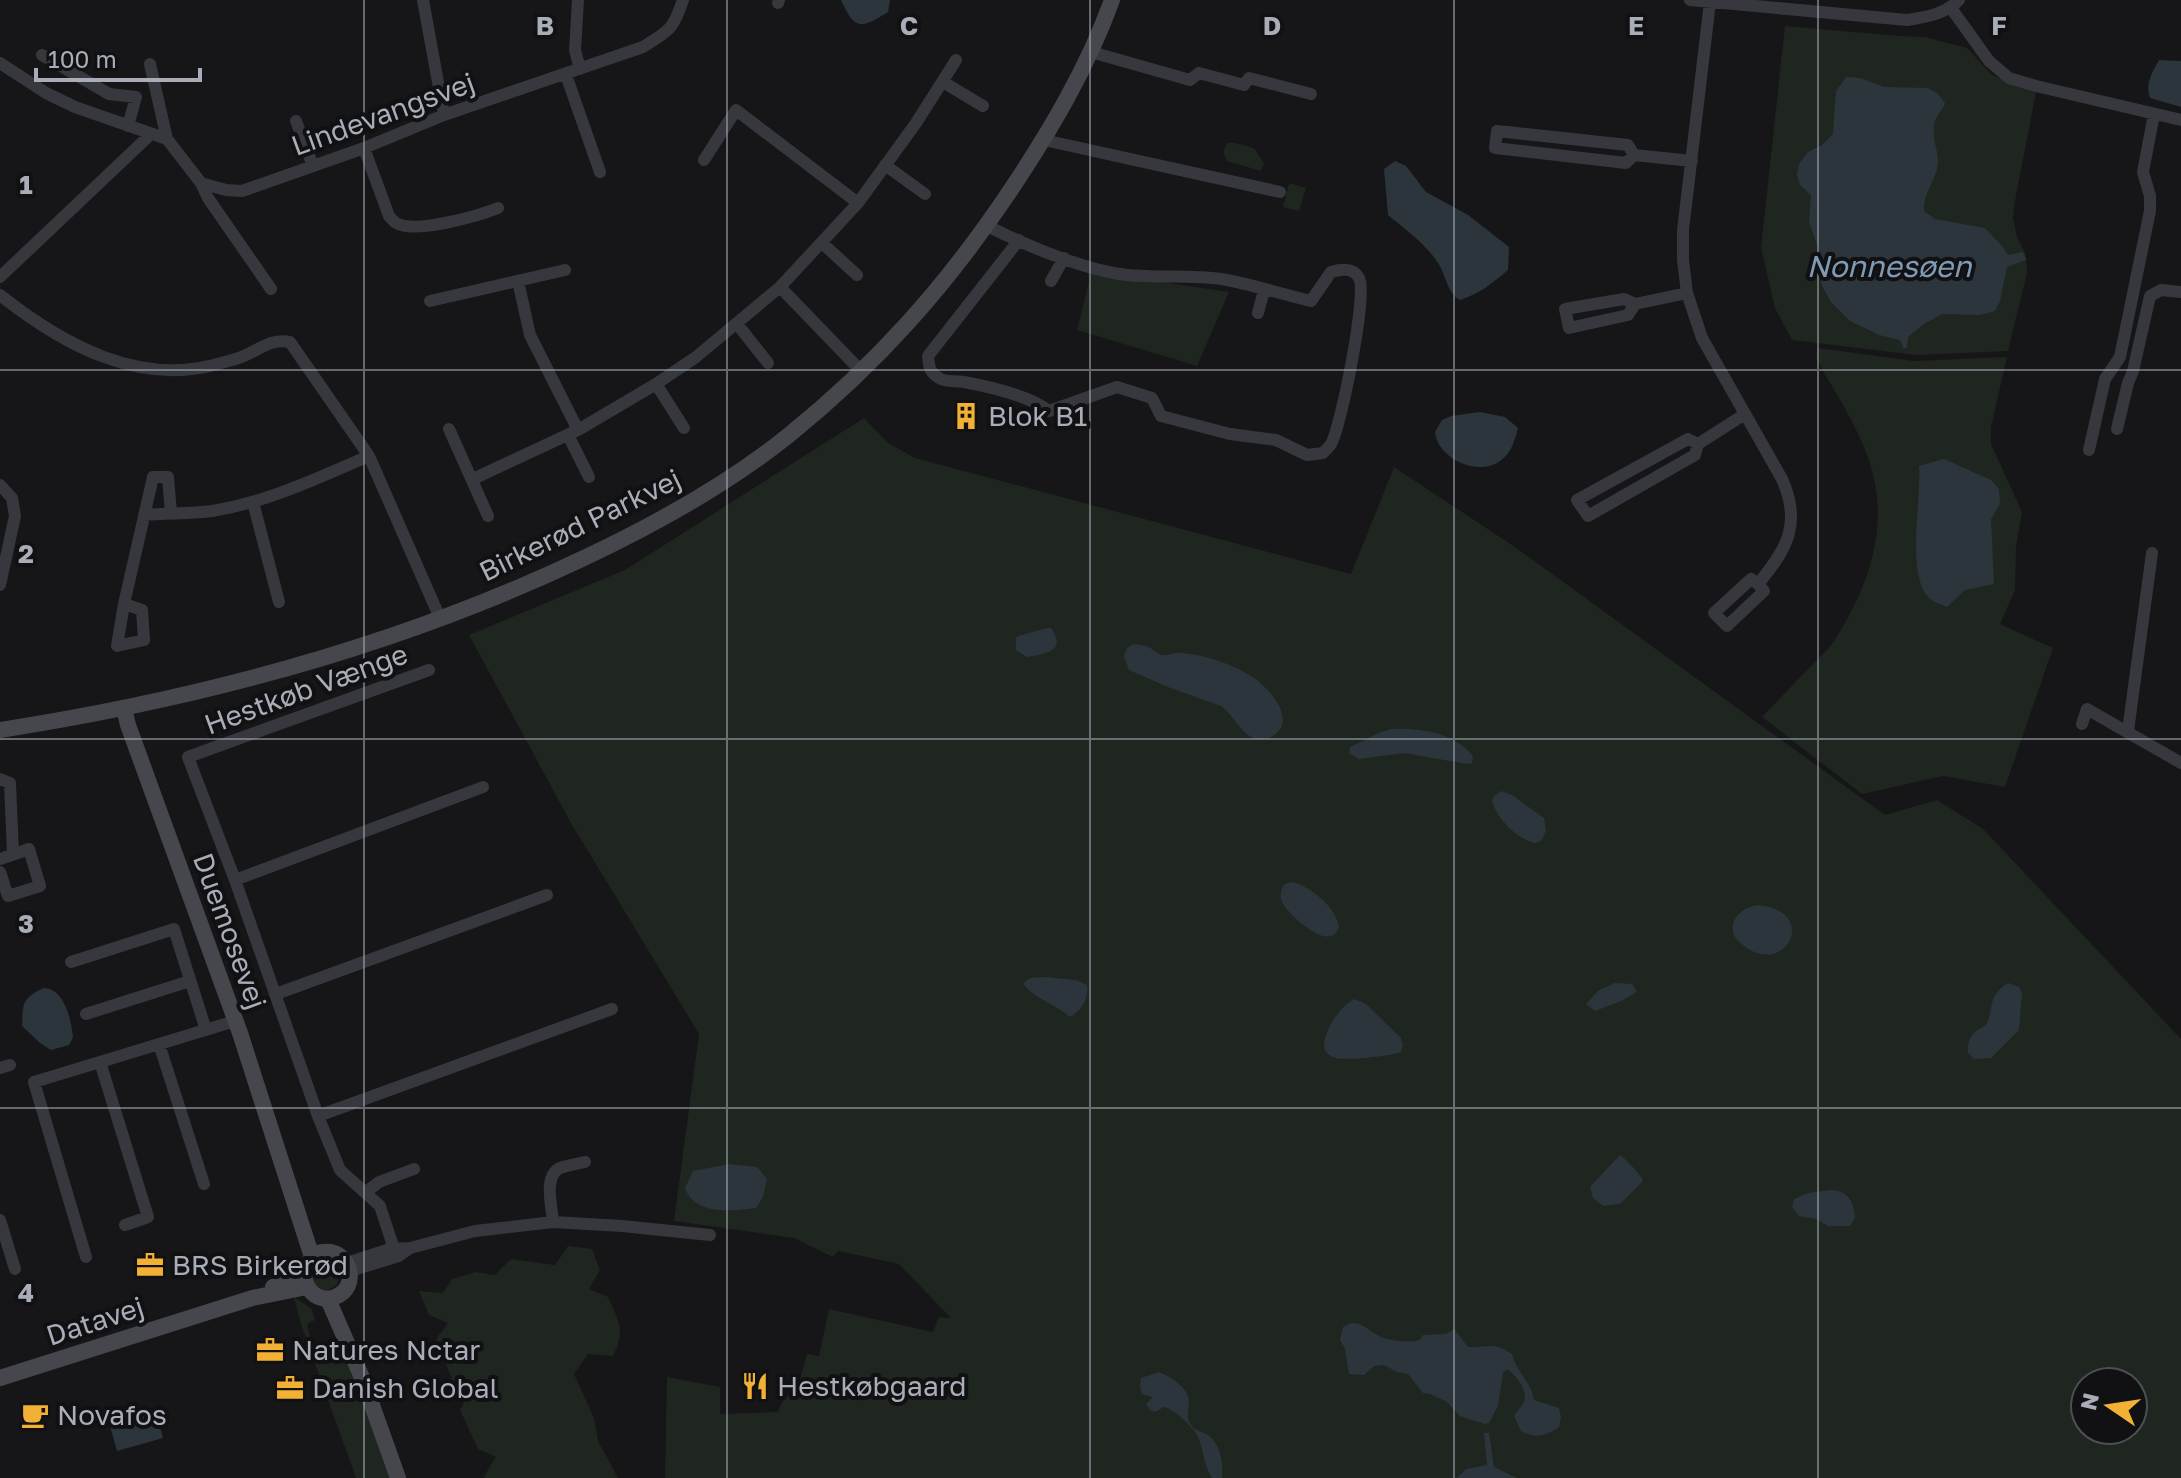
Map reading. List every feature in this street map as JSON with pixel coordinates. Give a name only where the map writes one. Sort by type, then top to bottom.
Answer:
[{"type":"street","points":[[423,0],[444,115]]},
{"type":"street","points":[[578,0],[575,50],[580,69]]},
{"type":"street","name":"Lindevangsvej","points":[[201,183],[242,191],[364,148],[444,115],[643,47],[667,33],[676,21],[683,0]]},
{"type":"street","name":"Birkerød Parkvej","points":[[0,730],[124,708],[321,659],[440,618],[551,573],[638,532],[715,487],[787,437],[862,372],[943,284],[987,226],[1044,140],[1091,52],[1112,0]]},
{"type":"street","points":[[1690,0],[1907,20],[1928,17],[1955,4],[1989,61],[2009,78],[2181,120]]},
{"type":"street","points":[[1710,2],[1683,230],[1683,260],[1687,293],[1702,338],[1789,496],[1791,515],[1788,537],[1778,560],[1758,584]]},
{"type":"street","points":[[1091,52],[1190,80],[1199,73],[1244,85],[1249,78],[1311,94]]},
{"type":"street","points":[[42,55],[109,94],[136,97],[128,126]]},
{"type":"street","points":[[473,479],[573,433],[656,384],[696,357],[780,287],[858,203],[916,123],[956,60]]},
{"type":"street","points":[[0,63],[75,107],[167,139]]},
{"type":"street","points":[[150,64],[167,139],[201,183],[208,198],[271,289]]},
{"type":"street","points":[[566,75],[600,172]]},
{"type":"street","points":[[943,82],[983,106]]},
{"type":"street","points":[[704,160],[736,110],[858,203]]},
{"type":"street","points":[[2089,450],[2105,379],[2120,357],[2150,211],[2150,196],[2143,172],[2154,114]]},
{"type":"street","points":[[296,121],[313,166]]},
{"type":"street","points":[[1497,131],[1628,145],[1634,155],[1626,163],[1495,148],[1497,131]]},
{"type":"street","points":[[0,277],[151,134]]},
{"type":"street","points":[[1044,140],[1280,192]]},
{"type":"street","points":[[364,148],[389,216],[395,223],[402,226],[440,224],[477,217],[498,208]]},
{"type":"street","points":[[1634,155],[1692,161]]},
{"type":"street","points":[[885,165],[925,194]]},
{"type":"street","points":[[987,226],[1098,269],[1127,275],[1210,278],[1311,301],[1331,272],[1343,269],[1353,272],[1360,278],[1361,313],[1331,444],[1323,453],[1307,455],[1276,440],[1230,434],[1161,416],[1152,398],[1117,387],[1049,411],[1035,401],[960,381],[947,382],[936,376],[929,369],[928,356],[1019,240]]},
{"type":"street","points":[[822,243],[857,275]]},
{"type":"street","points":[[1051,281],[1064,258]]},
{"type":"street","points":[[430,301],[565,270]]},
{"type":"street","points":[[518,281],[530,335],[589,477]]},
{"type":"street","points":[[780,287],[862,372]]},
{"type":"street","points":[[1258,313],[1264,290]]},
{"type":"street","points":[[2117,429],[2150,296],[2161,290],[2181,292]]},
{"type":"street","points":[[1635,304],[1628,315],[1569,328],[1565,309],[1624,299],[1635,304],[1687,293]]},
{"type":"street","points":[[0,295],[30,319],[60,337],[130,366],[165,371],[204,368],[242,357],[274,341],[290,342],[369,456],[440,618]]},
{"type":"street","points":[[737,324],[768,363]]},
{"type":"street","points":[[656,384],[684,428]]},
{"type":"street","points":[[1698,444],[1688,439],[1577,500],[1580,508],[1588,516],[1695,455],[1698,444],[1745,414]]},
{"type":"street","points":[[449,429],[488,516]]},
{"type":"street","points":[[144,515],[210,511],[253,502],[280,494],[369,456]]},
{"type":"street","points":[[124,604],[153,477],[168,477],[171,513]]},
{"type":"street","points":[[0,485],[12,498],[15,516],[0,585]]},
{"type":"street","points":[[253,502],[279,602]]},
{"type":"street","points":[[2128,731],[2152,553]]},
{"type":"street","name":"Hestkøb Vænge","points":[[394,1249],[380,1206],[340,1170],[188,757],[429,670]]},
{"type":"street","name":"Duemosevej","points":[[124,708],[287,1177],[293,1182],[312,1266]]},
{"type":"street","points":[[2082,724],[2087,709],[2181,763]]},
{"type":"street","points":[[0,779],[10,783],[6,856],[29,849],[40,886],[8,896],[2,888],[0,872]]},
{"type":"street","points":[[235,880],[483,787]]},
{"type":"street","points":[[276,994],[547,895]]},
{"type":"street","points":[[71,962],[174,929],[206,1030]]},
{"type":"street","points":[[86,1014],[190,981]]},
{"type":"street","points":[[318,1116],[612,1009]]},
{"type":"street","points":[[86,1257],[34,1082],[235,1021]]},
{"type":"street","points":[[159,1044],[204,1184]]},
{"type":"street","points":[[100,1062],[148,1217],[125,1225]]},
{"type":"street","points":[[553,1222],[552,1176],[557,1169],[585,1162]]},
{"type":"street","points":[[366,1192],[379,1182],[414,1169]]},
{"type":"street","points":[[0,1220],[15,1269]]},
{"type":"street","points":[[349,1267],[394,1249],[410,1248],[475,1231],[553,1222],[710,1235]]},
{"type":"street","points":[[349,1267],[399,1256],[410,1248]]},
{"type":"street","points":[[335,1253],[349,1267],[349,1285],[334,1297],[313,1294],[312,1266],[335,1253]]},
{"type":"street","name":"Datavej","points":[[0,1378],[252,1298],[312,1266]]},
{"type":"street","points":[[334,1297],[361,1364],[363,1380],[398,1478]]},
{"type":"shaded area","points":[[1785,26],[1925,37],[1967,48],[1991,74],[2036,92],[2013,218],[2017,237],[2026,255],[2027,273],[2008,351],[1916,355],[1792,340],[1775,308],[1761,248]]},
{"type":"shaded area","points":[[1227,143],[1254,148],[1264,163],[1261,171],[1227,161],[1223,152]]},
{"type":"shaded area","points":[[1289,183],[1306,188],[1299,211],[1283,207]]},
{"type":"shaded area","points":[[1088,271],[1229,292],[1197,366],[1077,330],[1089,282]]},
{"type":"shaded area","points":[[1818,348],[1914,361],[2007,357],[1991,427],[1991,444],[2022,512],[2016,546],[2015,590],[2000,624],[2053,648],[2005,787],[1943,776],[1862,794],[1762,717],[1834,641],[1864,584],[1875,543],[1877,500],[1870,464],[1850,417],[1816,358]]},
{"type":"shaded area","points":[[864,418],[888,443],[915,458],[1351,574],[1394,467],[1515,547],[1885,815],[1937,800],[1983,829],[2181,1039],[2181,1478],[665,1478],[667,1377],[720,1387],[720,1414],[778,1412],[782,1402],[798,1386],[807,1354],[819,1356],[829,1309],[933,1332],[939,1317],[951,1318],[899,1264],[838,1251],[833,1257],[794,1238],[674,1221],[699,1034],[571,823],[469,635],[625,570]]},
{"type":"shaded area","points":[[568,1246],[592,1249],[600,1270],[589,1289],[608,1297],[620,1326],[613,1356],[588,1354],[574,1374],[594,1418],[598,1441],[618,1478],[485,1478],[496,1457],[478,1449],[460,1410],[471,1390],[453,1382],[436,1339],[448,1323],[429,1315],[419,1291],[443,1293],[452,1279],[476,1272],[495,1275],[511,1259],[555,1265]]},
{"type":"shaded area","points":[[321,1259],[331,1260],[340,1271],[337,1284],[326,1290],[315,1287],[310,1270]]},
{"type":"shaded area","points":[[294,1297],[311,1308],[315,1320],[307,1324],[311,1341],[341,1346],[392,1478],[356,1478]]},
{"type":"water","points":[[841,0],[890,0],[888,12],[871,22],[860,24],[850,17]]},
{"type":"water","points":[[2159,60],[2181,61],[2181,107],[2150,98],[2149,83]]},
{"type":"water","name":"Nonnesøen","points":[[1846,77],[1860,78],[1884,87],[1928,88],[1937,93],[1945,103],[1934,125],[1938,162],[1924,211],[1935,219],[1985,228],[2008,255],[2023,252],[2026,260],[2007,267],[1995,311],[1980,315],[1942,314],[1908,337],[1907,348],[1903,348],[1900,340],[1879,335],[1850,321],[1831,302],[1821,284],[1823,261],[1809,222],[1811,195],[1800,185],[1797,174],[1799,164],[1808,152],[1822,145],[1833,134],[1836,91]]},
{"type":"water","points":[[1395,161],[1406,166],[1426,192],[1468,215],[1509,247],[1508,270],[1473,295],[1460,300],[1456,297],[1433,256],[1388,215],[1384,169]]},
{"type":"water","points":[[1480,412],[1505,417],[1518,428],[1507,455],[1500,461],[1481,467],[1460,463],[1451,457],[1443,450],[1435,432],[1442,420],[1451,416]]},
{"type":"water","points":[[1944,459],[1991,480],[1999,489],[2000,504],[1991,519],[1994,584],[1965,590],[1947,607],[1930,599],[1922,588],[1916,555],[1919,466]]},
{"type":"water","points":[[1051,628],[1057,642],[1052,650],[1027,657],[1016,650],[1018,636]]},
{"type":"water","points":[[1134,644],[1163,655],[1178,653],[1208,658],[1243,671],[1265,687],[1278,703],[1283,720],[1281,728],[1270,737],[1250,737],[1221,706],[1129,670],[1124,656],[1127,648]]},
{"type":"water","points":[[1391,729],[1413,729],[1446,737],[1473,756],[1472,763],[1404,753],[1359,759],[1349,753],[1350,747]]},
{"type":"water","points":[[1501,791],[1512,795],[1544,818],[1546,831],[1541,841],[1535,843],[1521,837],[1503,821],[1492,801]]},
{"type":"water","points":[[1293,882],[1315,893],[1328,905],[1339,927],[1335,934],[1318,934],[1303,925],[1285,907],[1281,899],[1282,890],[1285,884]]},
{"type":"water","points":[[1758,905],[1777,910],[1788,918],[1792,928],[1784,948],[1774,954],[1761,954],[1747,948],[1734,935],[1733,923],[1738,914]]},
{"type":"water","points":[[1030,978],[1076,980],[1087,985],[1086,999],[1078,1011],[1070,1017],[1032,993],[1023,983]]},
{"type":"water","points":[[1615,983],[1632,984],[1637,992],[1595,1011],[1586,1004],[1598,991]]},
{"type":"water","points":[[2008,983],[2019,987],[2022,993],[2019,1030],[1991,1058],[1974,1059],[1968,1053],[1970,1039],[1986,1025],[1994,998]]},
{"type":"water","points":[[44,988],[62,999],[73,1037],[69,1045],[51,1050],[22,1026],[25,1002]]},
{"type":"water","points":[[1354,999],[1366,1004],[1401,1038],[1401,1052],[1349,1059],[1336,1058],[1325,1051],[1325,1037],[1332,1022]]},
{"type":"water","points":[[1620,1155],[1643,1181],[1620,1204],[1603,1206],[1593,1198],[1590,1187]]},
{"type":"water","points":[[729,1164],[757,1167],[767,1179],[763,1197],[756,1208],[715,1210],[690,1197],[685,1188],[693,1171]]},
{"type":"water","points":[[1841,1192],[1851,1202],[1855,1218],[1850,1226],[1828,1226],[1816,1219],[1799,1216],[1792,1207],[1794,1199],[1808,1193]]},
{"type":"water","points":[[1351,1323],[1381,1337],[1400,1341],[1420,1340],[1423,1335],[1446,1334],[1454,1329],[1468,1347],[1495,1346],[1505,1350],[1512,1354],[1534,1400],[1559,1408],[1559,1427],[1540,1435],[1521,1431],[1514,1416],[1525,1394],[1507,1369],[1503,1373],[1498,1406],[1489,1423],[1485,1424],[1460,1416],[1447,1402],[1423,1393],[1408,1374],[1384,1365],[1374,1366],[1364,1375],[1349,1374],[1345,1349],[1340,1340],[1343,1327]]},
{"type":"water","points":[[1159,1372],[1186,1391],[1189,1422],[1195,1429],[1211,1437],[1218,1447],[1222,1478],[1212,1478],[1198,1437],[1185,1421],[1164,1407],[1155,1412],[1146,1404],[1153,1397],[1142,1394],[1141,1378]]},
{"type":"water","points":[[156,1413],[163,1438],[117,1451],[110,1426]]},
{"type":"water","points":[[1484,1433],[1489,1433],[1494,1467],[1517,1478],[1457,1478],[1466,1469],[1487,1465]]},
{"type":"place","name":"Blok B1","points":[[966,416]]},
{"type":"place","name":"BRS Birkerød","points":[[150,1265]]},
{"type":"place","name":"Natures Nctar","points":[[270,1350]]},
{"type":"place","name":"Hestkøbgaard","points":[[755,1386]]},
{"type":"place","name":"Danish Global","points":[[290,1388]]},
{"type":"place","name":"Novafos","points":[[35,1415]]}]
